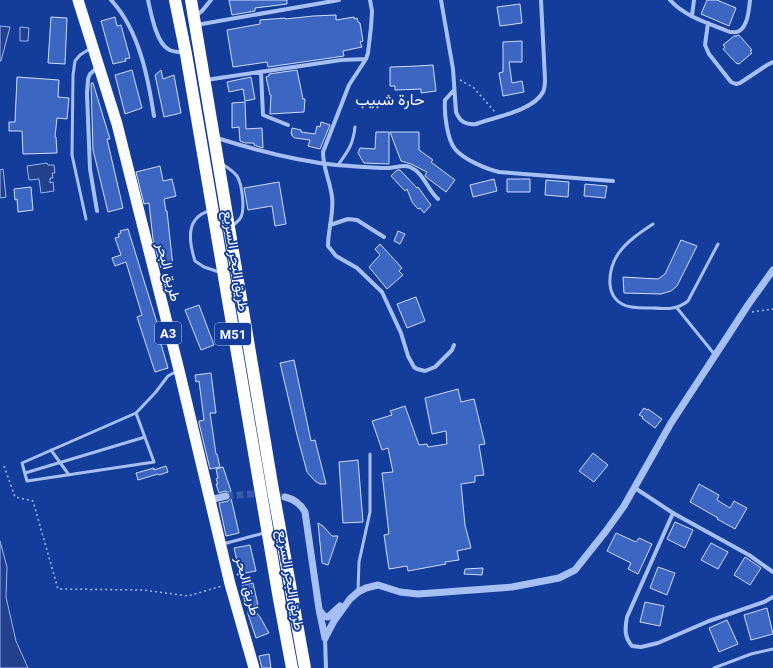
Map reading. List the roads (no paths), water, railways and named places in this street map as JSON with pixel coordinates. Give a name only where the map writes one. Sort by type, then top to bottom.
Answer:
[{"type":"highway","name":"طريق البحر","points":[[78,0],[116,124],[179,370],[222,544],[230,584],[254,668]]},
{"type":"highway","name":"طريق البحر السريع","points":[[175,0],[186,54],[213,210],[222,272],[292,668]]},
{"type":"highway","name":"طريق البحر السريع","points":[[191,0],[273,490],[305,668]]},
{"type":"street","points":[[111,0],[121,10],[137,46],[148,85],[154,116]]},
{"type":"street","points":[[148,0],[154,23],[162,43],[169,50],[186,54]]},
{"type":"street","points":[[195,21],[211,0]]},
{"type":"street","points":[[195,21],[339,0]]},
{"type":"street","points":[[370,0],[372,12],[371,27],[366,59],[349,85],[325,146],[323,163],[332,198],[328,246],[332,252],[344,261],[358,268],[382,292],[401,333],[408,356],[414,367],[425,370],[435,367],[452,350],[454,345]]},
{"type":"street","points":[[441,0],[454,79],[456,112],[459,118],[466,124],[476,124],[532,104],[544,90],[545,79],[541,0]]},
{"type":"street","points":[[670,0],[676,7],[692,16],[730,32],[739,32],[745,23],[750,0]]},
{"type":"street","points":[[692,16],[694,0]]},
{"type":"street","points":[[708,23],[705,45],[709,54],[731,82],[736,84],[740,83],[773,62]]},
{"type":"street","points":[[204,80],[341,60],[366,59]]},
{"type":"street","points":[[97,211],[90,169],[87,86],[90,74],[99,67]]},
{"type":"street","points":[[261,72],[263,115],[288,125]]},
{"type":"street","points":[[454,90],[445,100],[447,124],[452,145],[463,156],[499,172],[613,181]]},
{"type":"street","points":[[214,137],[271,153],[323,163],[390,168],[407,166],[417,172],[438,199]]},
{"type":"street","points":[[330,225],[353,218],[384,237]]},
{"type":"street","points":[[324,638],[346,604],[358,592],[378,585],[404,592],[426,593],[512,587],[559,578],[575,570],[582,563],[614,520],[635,488],[671,423],[742,313],[773,270]]},
{"type":"street","points":[[635,488],[673,513],[749,555],[773,572]]},
{"type":"street","points":[[210,500],[226,496]]},
{"type":"street","points":[[285,497],[294,499],[301,505],[305,512],[324,638],[326,668]]},
{"type":"street","points":[[673,513],[627,617],[625,629],[627,640],[632,646],[641,647],[658,643],[709,621],[773,598]]},
{"type":"street","points":[[319,609],[324,616],[328,617],[341,606],[346,604]]},
{"type":"lane","points":[[86,219],[72,155],[73,75],[76,61],[80,55],[93,47]]},
{"type":"lane","points":[[338,165],[353,141],[355,127]]},
{"type":"lane","points":[[218,162],[229,168],[238,177],[244,208],[242,216],[229,228]]},
{"type":"lane","points":[[213,210],[202,213],[194,223],[190,232],[192,248],[195,261],[204,267],[222,272]]},
{"type":"lane","points":[[653,224],[634,237],[618,253],[610,270],[610,284],[613,294],[622,304],[641,308],[678,308],[688,301],[718,244]]},
{"type":"lane","points":[[678,308],[715,354]]},
{"type":"lane","points":[[136,412],[154,462],[27,481],[22,463],[136,412],[155,393],[168,376],[179,370]]},
{"type":"lane","points":[[25,473],[145,437]]},
{"type":"lane","points":[[51,450],[68,475]]},
{"type":"lane","points":[[358,592],[359,562],[370,512],[370,454]]},
{"type":"lane","points":[[222,544],[268,532]]},
{"type":"lane","points":[[714,668],[739,658],[773,649]]},
{"type":"water","points":[[0,26],[10,27],[1,61],[0,61]]},
{"type":"water","points":[[20,27],[29,28],[28,41],[20,41]]},
{"type":"water","points":[[47,163],[48,165],[54,165],[55,173],[52,173],[53,178],[50,178],[50,183],[53,182],[54,191],[41,193],[39,179],[29,180],[27,166]]},
{"type":"water","points":[[3,169],[6,197],[0,198],[0,170]]},
{"type":"water","points":[[0,541],[7,567],[6,597],[16,641],[28,668],[0,668]]},
{"type":"tunnel","points":[[226,496],[255,494],[285,497]]},
{"type":"district","name":"حارة شبيب","points":[[390,99]]}]
